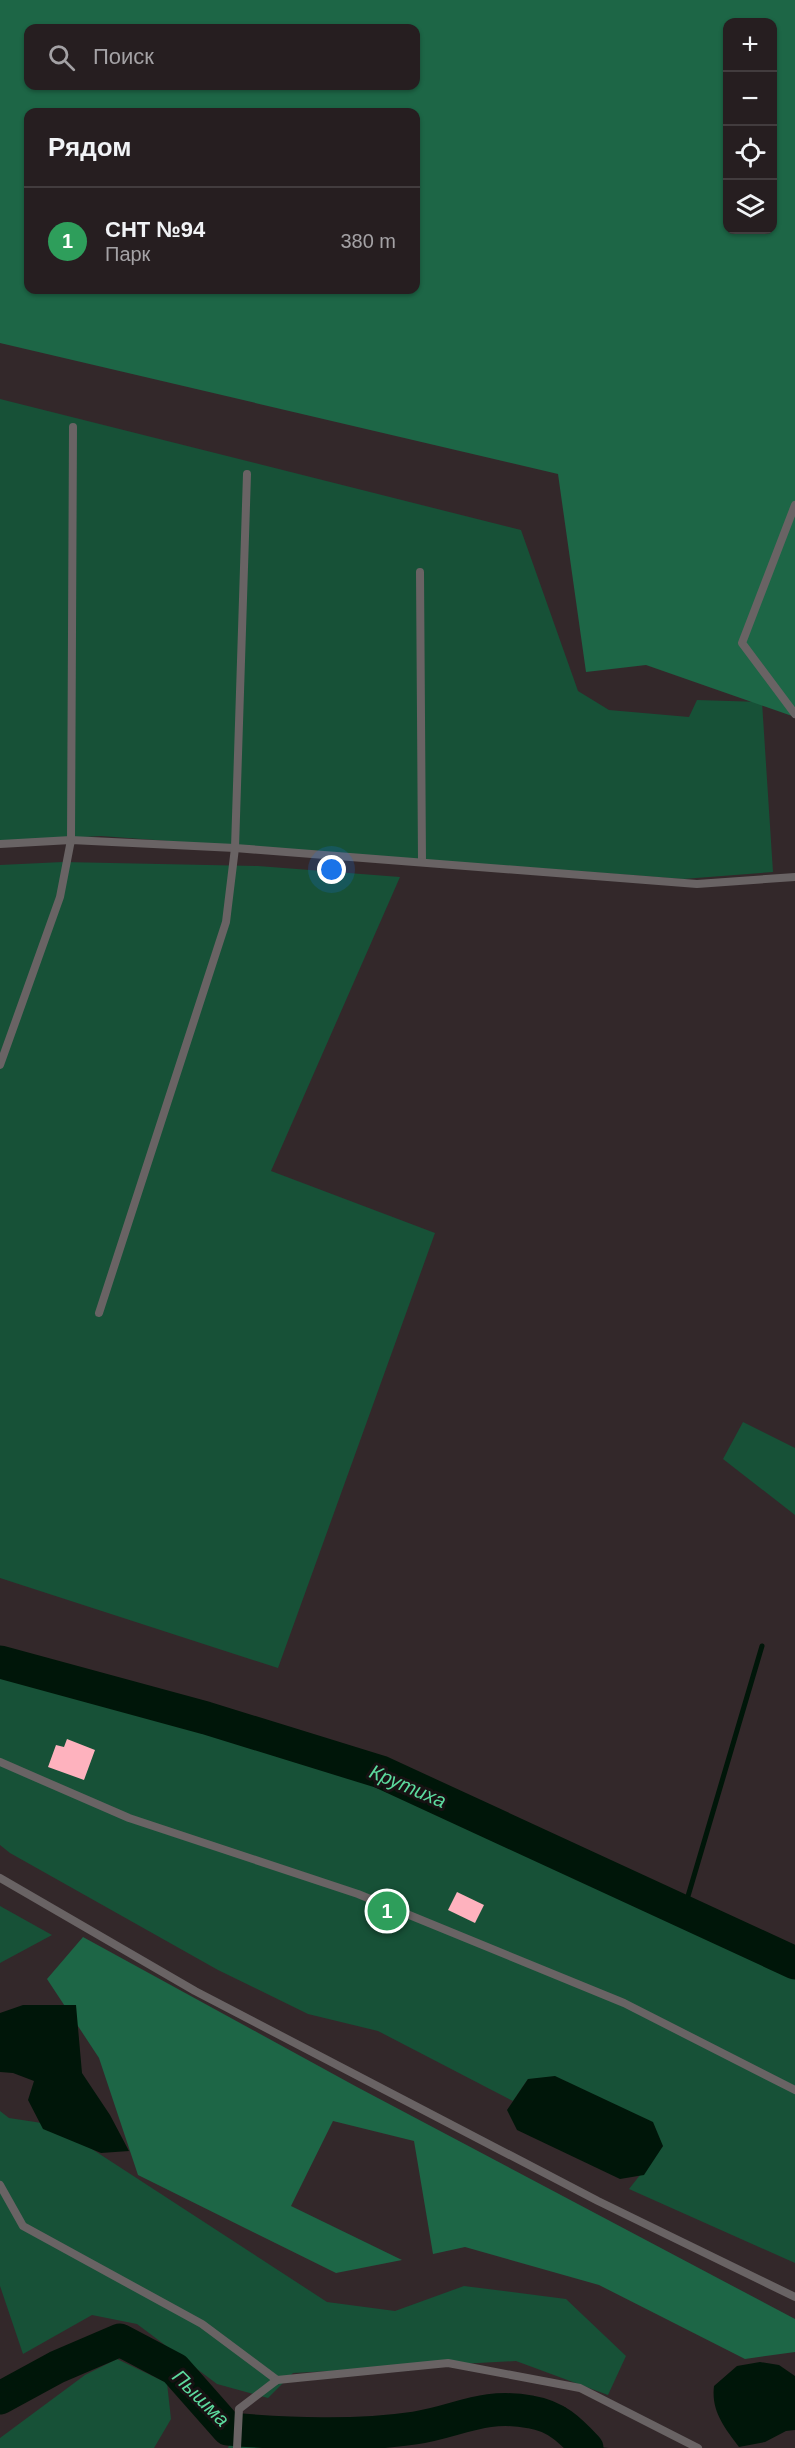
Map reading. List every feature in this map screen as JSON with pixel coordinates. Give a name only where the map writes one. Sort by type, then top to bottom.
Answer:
[{"type":"lane","points":[[0,1065],[60,897],[71,840],[73,427]]},
{"type":"lane","points":[[99,1313],[226,922],[235,848],[247,474]]},
{"type":"lane","points":[[795,505],[742,643],[795,714]]},
{"type":"lane","points":[[420,572],[422,861]]},
{"type":"lane","points":[[0,844],[71,840],[235,848],[696,884],[795,877]]},
{"type":"lane","points":[[0,1762],[129,1818],[358,1894],[624,2003],[795,2090]]},
{"type":"lane","points":[[0,1878],[195,1990],[598,2201],[795,2297]]},
{"type":"lane","points":[[0,2185],[23,2226],[202,2324],[277,2379]]},
{"type":"lane","points":[[237,2448],[239,2409],[277,2379],[448,2363],[580,2388],[698,2448]]},
{"type":"green space","points":[[0,0],[795,0],[795,717],[646,665],[586,672],[558,474],[0,343]]},
{"type":"green space","points":[[0,399],[521,530],[578,691],[609,710],[689,717],[697,700],[762,702],[773,872],[683,879],[101,836],[0,842]]},
{"type":"green space","points":[[63,862],[258,866],[400,877],[271,1171],[435,1233],[278,1668],[0,1578],[0,865]]},
{"type":"green space","points":[[743,1422],[795,1448],[795,1515],[723,1459]]},
{"type":"green space","points":[[0,1672],[367,1771],[795,1975],[795,2263],[629,2189],[663,2146],[528,2079],[513,2101],[378,2031],[308,2014],[218,1970],[10,1853],[0,1845]]},
{"type":"green space","points":[[0,1906],[52,1935],[0,1963]]},
{"type":"green space","points":[[83,1937],[357,2087],[795,2319],[795,2352],[745,2359],[599,2285],[465,2247],[433,2254],[414,2141],[333,2121],[291,2206],[402,2260],[336,2273],[138,2175],[99,2058],[47,1979]]},
{"type":"green space","points":[[0,2111],[9,2118],[55,2125],[327,2302],[395,2311],[464,2286],[566,2299],[626,2356],[608,2395],[516,2361],[293,2373],[268,2398],[217,2384],[137,2324],[92,2315],[23,2354],[0,2286]]},
{"type":"green space","points":[[117,2359],[167,2383],[171,2419],[154,2448],[0,2448],[0,2438],[85,2375]]},
{"type":"green space","points":[[231,2439],[328,2448],[228,2448]]},
{"type":"shaded area","points":[[23,2005],[76,2005],[82,2073],[110,2115],[129,2151],[101,2153],[43,2129],[28,2100],[34,2081],[13,2073],[0,2072],[0,2013]]},
{"type":"shaded area","points":[[555,2076],[653,2122],[663,2146],[644,2175],[620,2179],[517,2130],[507,2110],[528,2079]]},
{"type":"shaded area","points":[[760,2362],[779,2365],[795,2376],[795,2430],[786,2431],[765,2442],[739,2447],[724,2426],[717,2411],[714,2386],[737,2366]]},
{"type":"shaded area","points":[[565,2407],[597,2447],[609,2448],[569,2448],[548,2431]]},
{"type":"building","points":[[67,1739],[95,1750],[84,1780],[48,1767],[56,1745],[64,1747]]},
{"type":"building","points":[[457,1892],[484,1905],[475,1923],[448,1910]]},
{"type":"waterway","points":[[683,1913],[762,1646]]},
{"type":"waterway","name":"Крутиха","points":[[0,1662],[206,1718],[381,1772],[795,1963]]},
{"type":"waterway","name":"Пышма","points":[[0,2398],[57,2367],[120,2340],[175,2369],[228,2429],[298,2433],[368,2433],[431,2425],[485,2411],[514,2410],[540,2414],[555,2420],[587,2448]]},
{"type":"place","name":"СНТ №94","points":[[387,1911]]}]
